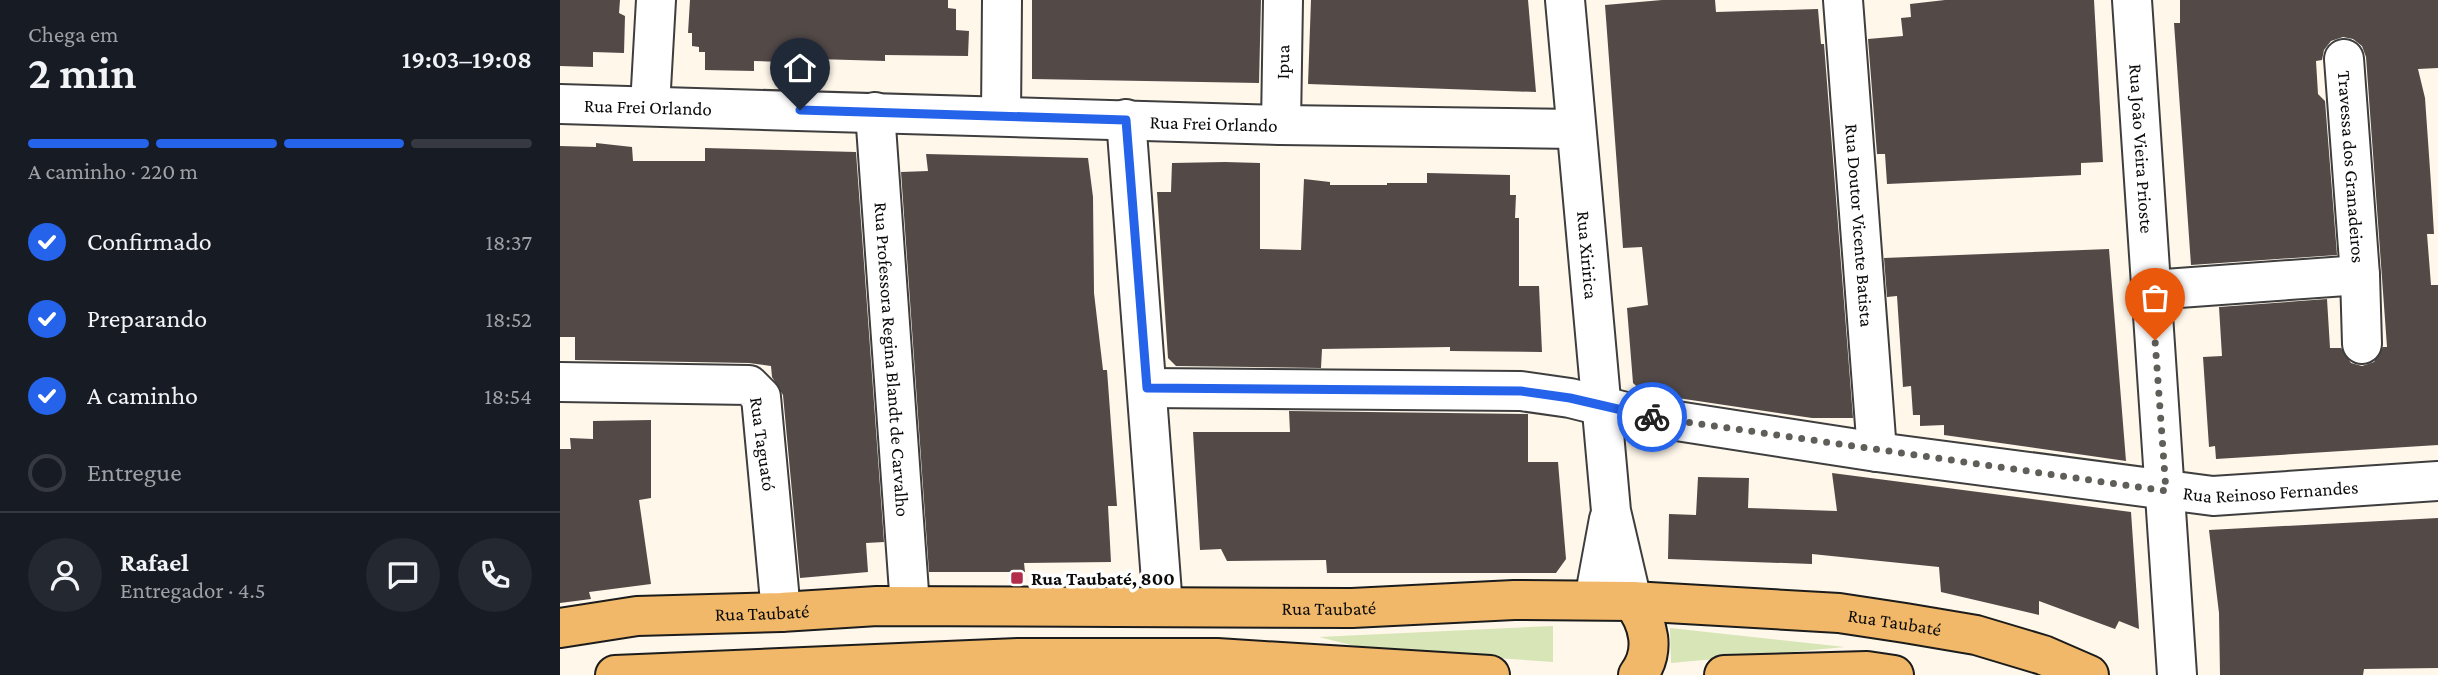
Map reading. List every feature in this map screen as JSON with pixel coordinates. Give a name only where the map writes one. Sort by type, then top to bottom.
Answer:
[{"type":"main road","name":"Rua Taubaté","points":[[560,628],[637,616],[910,606],[1352,608],[1514,600],[1632,601],[1839,613],[1905,623],[1976,635],[2043,654],[2090,675]]},
{"type":"main road","points":[[1632,601],[1641,612],[1650,640],[1648,655],[1638,675]]},
{"type":"main road","points":[[1338,666],[1312,651],[1308,642],[1310,633],[1319,619],[1328,614],[1342,615],[1352,608]]},
{"type":"main road","points":[[614,675],[1005,659],[1157,667],[1217,658],[1490,675]]},
{"type":"main road","points":[[1724,675],[1854,671],[1894,675]]},
{"type":"street","points":[[650,106],[656,0]]},
{"type":"street","points":[[1001,116],[1002,0]]},
{"type":"street","name":"Ipua","points":[[1281,125],[1283,0]]},
{"type":"street","name":"Rua Xiririca","points":[[1565,0],[1611,511],[1632,601]]},
{"type":"street","name":"Rua Doutor Vicente Batista","points":[[1843,0],[1877,452]]},
{"type":"street","name":"Rua João Vieira Prioste","points":[[2132,0],[2177,675]]},
{"type":"street","name":"Travessa dos Granadeiros","points":[[2344,59],[2360,275],[2362,344]]},
{"type":"street","name":"Rua Frei Orlando","points":[[560,104],[1281,125],[1575,129]]},
{"type":"street","name":"Rua Professora Regina Blandt de Carvalho","points":[[875,112],[910,606]]},
{"type":"street","points":[[1126,120],[1163,607]]},
{"type":"street","name":"Travessa dos Granadeiros","points":[[2151,290],[2360,275]]},
{"type":"street","name":"Rua Taguató","points":[[560,383],[749,385],[757,390],[761,397],[781,612]]},
{"type":"street","name":"Rua Reinoso Fernandes","points":[[1147,388],[1521,391],[1570,398],[1638,415],[1877,452],[2213,496],[2438,481]]},
{"type":"street","name":"Rua Xiririca","points":[[1594,600],[1611,511]]},
{"type":"green space","points":[[1553,626],[1553,662],[1367,649],[1319,637]]},
{"type":"green space","points":[[1670,628],[1845,647],[1671,663]]},
{"type":"building","points":[[560,0],[620,0],[619,13],[625,16],[624,53],[593,52],[593,67],[560,66]]},
{"type":"building","points":[[690,0],[948,0],[948,8],[956,9],[956,30],[969,31],[968,56],[885,55],[885,61],[782,58],[781,62],[754,61],[754,71],[705,70],[705,52],[699,52],[699,47],[692,46],[692,33],[688,33]]},
{"type":"building","points":[[1032,0],[1261,0],[1259,83],[1032,79]]},
{"type":"building","points":[[1311,0],[1528,0],[1536,92],[1308,84]]},
{"type":"building","points":[[1662,0],[1715,0],[1716,12],[1818,9],[1821,44],[1824,44],[1853,418],[1812,418],[1644,393],[1633,383],[1627,308],[1648,305],[1642,247],[1623,248],[1605,5]]},
{"type":"building","points":[[1945,0],[2094,0],[2103,162],[2081,163],[2081,175],[1887,184],[1885,154],[1877,154],[1868,39],[1903,36],[1901,18],[1911,17],[1910,4]]},
{"type":"building","points":[[2180,0],[2438,0],[2438,68],[2418,69],[2425,98],[2431,184],[2434,234],[2427,234],[2431,285],[2438,285],[2438,445],[2216,459],[2215,446],[2209,447],[2203,357],[2222,356],[2219,307],[2327,299],[2330,348],[2341,348],[2351,363],[2362,366],[2374,362],[2383,347],[2387,347],[2366,57],[2362,46],[2353,39],[2343,37],[2331,41],[2324,50],[2322,60],[2316,61],[2318,94],[2325,101],[2337,255],[2191,265],[2174,23],[2180,23]]},
{"type":"building","points":[[596,143],[632,147],[633,161],[705,161],[705,148],[856,152],[884,542],[866,543],[868,572],[800,578],[783,395],[772,377],[771,366],[749,363],[575,360],[575,337],[560,337],[560,146],[596,147]]},
{"type":"building","points":[[926,154],[1088,158],[1093,197],[1094,293],[1103,370],[1107,370],[1117,506],[1108,506],[1111,562],[1024,563],[1025,572],[929,572],[901,172],[928,171]]},
{"type":"building","points":[[1172,163],[1260,163],[1260,249],[1301,250],[1304,179],[1330,182],[1330,185],[1387,185],[1427,183],[1427,173],[1510,175],[1510,195],[1516,195],[1515,218],[1519,218],[1519,286],[1539,286],[1542,352],[1450,351],[1450,347],[1322,349],[1321,368],[1176,366],[1168,358],[1157,192],[1171,192]]},
{"type":"building","points":[[2109,249],[2126,461],[1944,435],[1944,425],[1920,426],[1920,415],[1913,415],[1911,386],[1903,387],[1897,296],[1887,297],[1884,258]]},
{"type":"building","points":[[1289,411],[1528,414],[1528,462],[1558,462],[1566,559],[1556,573],[1327,573],[1326,560],[1227,561],[1221,549],[1200,550],[1193,432],[1290,432]]},
{"type":"building","points":[[651,420],[651,498],[639,500],[651,584],[589,592],[591,599],[560,603],[560,449],[571,449],[570,438],[593,439],[593,421]]},
{"type":"building","points":[[1832,473],[2131,512],[2139,629],[2119,621],[2115,629],[2039,601],[2039,615],[1941,592],[1939,567],[1812,554],[1812,564],[1668,559],[1669,514],[1696,515],[1698,477],[1749,478],[1748,508],[1837,511]]},
{"type":"building","points":[[2438,518],[2438,668],[2364,669],[2363,675],[2220,675],[2219,613],[2209,530]]},
{"type":"way so far","points":[[1652,417],[1877,452],[2166,491],[2155,340]]},
{"type":"place","name":"Rua Taubaté, 800","points":[[1017,578]]},
{"type":"route","points":[[800,110],[1126,120],[1147,388],[1521,391],[1570,398],[1652,417]]}]
